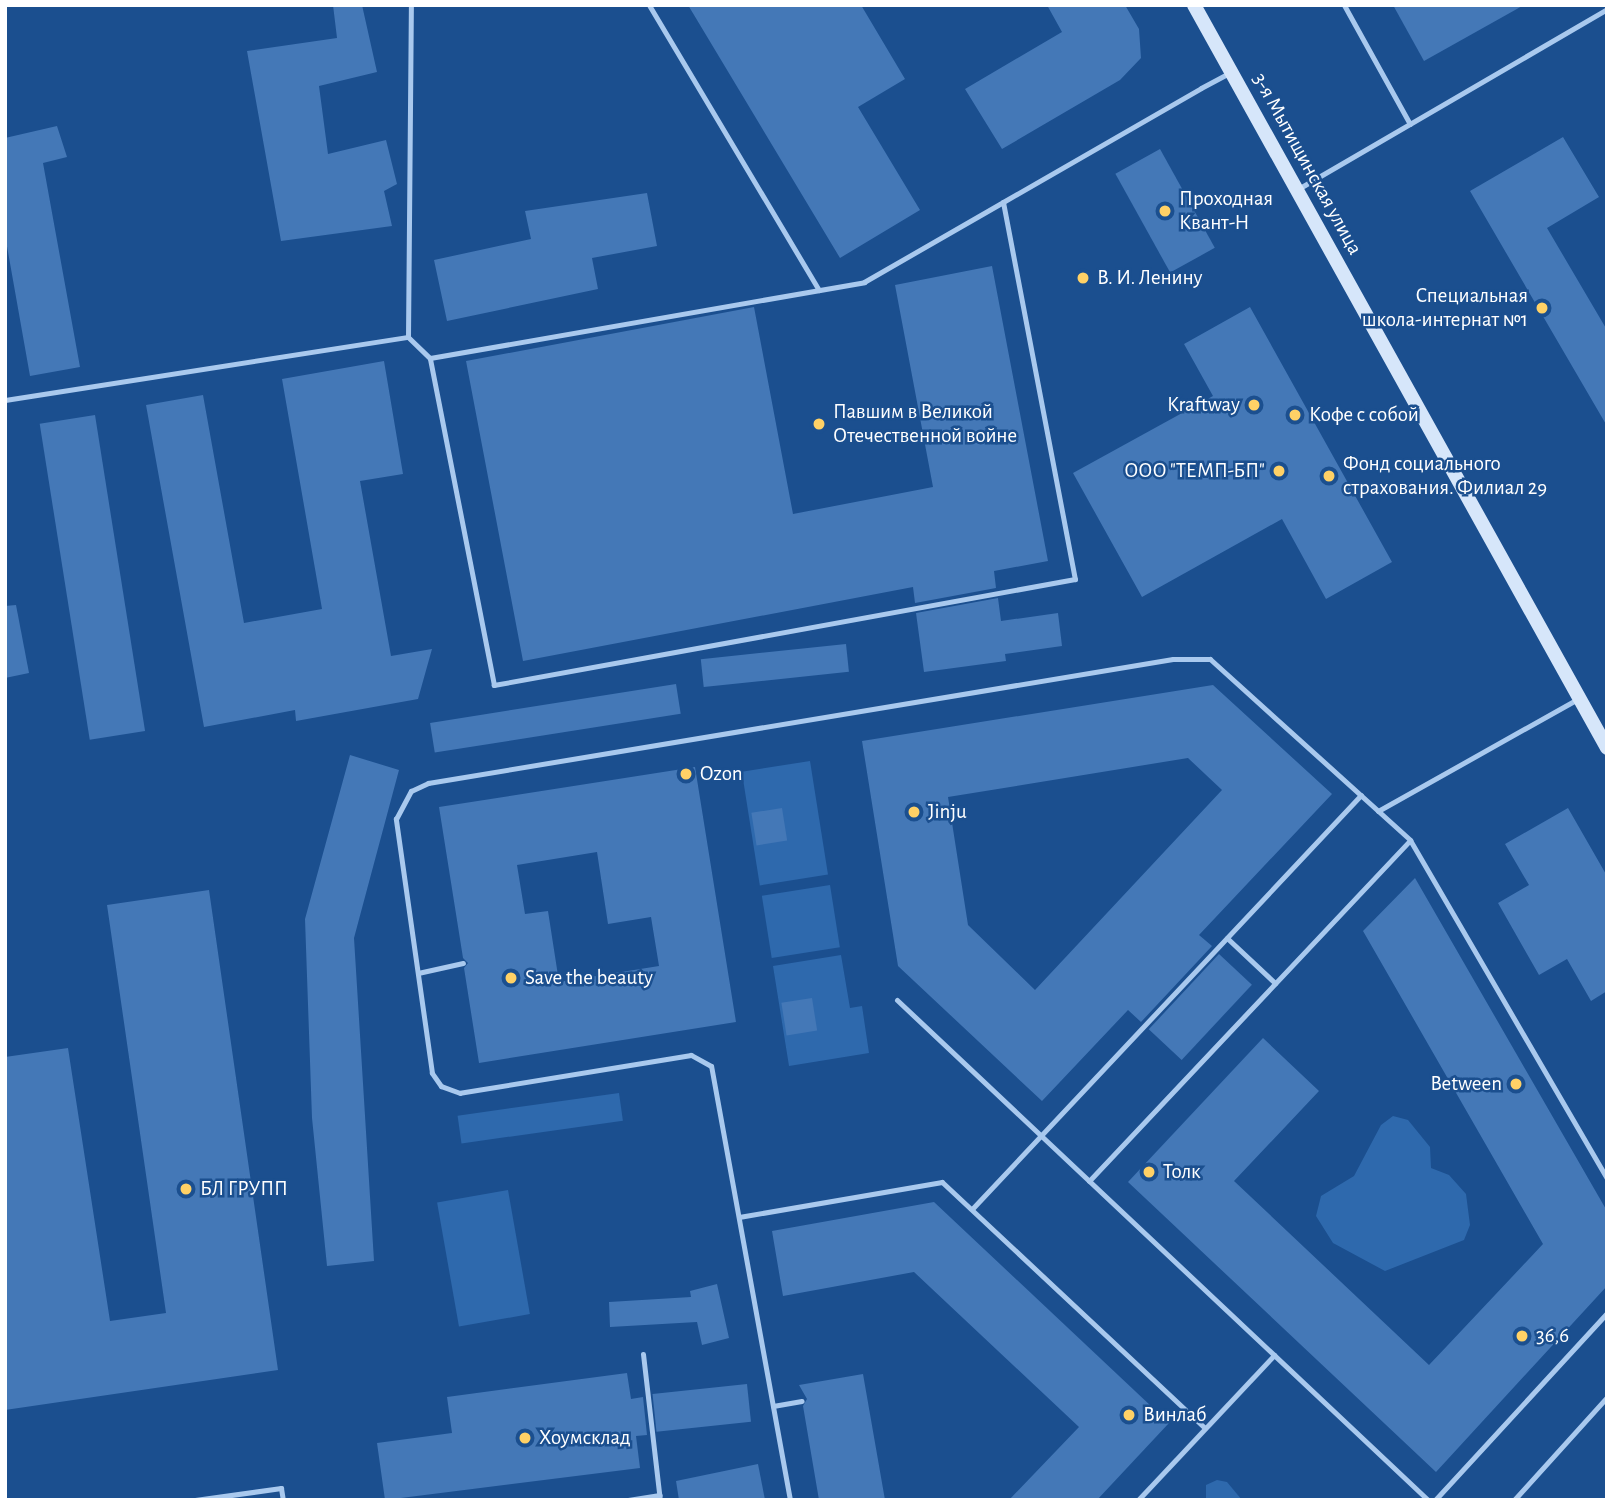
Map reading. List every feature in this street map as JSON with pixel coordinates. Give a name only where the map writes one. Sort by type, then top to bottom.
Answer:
[{"type":"street","name":"3-я Мытищинская улица","points":[[1194,5],[1607,748]]},
{"type":"lane","points":[[411,5],[408,337],[430,358],[494,685],[1075,579],[1003,202]]},
{"type":"lane","points":[[649,5],[819,290]]},
{"type":"lane","points":[[1344,5],[1410,124]]},
{"type":"lane","points":[[1296,190],[1607,9]]},
{"type":"lane","points":[[430,358],[863,282],[1231,72]]},
{"type":"lane","points":[[5,400],[408,337]]},
{"type":"lane","points":[[790,1500],[713,1074],[704,1059],[691,1055],[449,1091],[432,1073],[396,819],[404,799],[428,783],[1193,656],[1220,666],[1410,840],[1607,1179]]},
{"type":"lane","points":[[1378,811],[1578,698]]},
{"type":"lane","points":[[972,1209],[1361,795]]},
{"type":"lane","points":[[1089,1181],[1410,840]]},
{"type":"lane","points":[[1227,938],[1275,983]]},
{"type":"lane","points":[[418,973],[463,963]]},
{"type":"lane","points":[[897,1000],[1428,1500]]},
{"type":"lane","points":[[739,1217],[937,1182],[972,1209],[1205,1428]]},
{"type":"lane","points":[[1435,1500],[1607,1313]]},
{"type":"lane","points":[[628,1500],[660,1498],[643,1353]]},
{"type":"lane","points":[[1138,1500],[1275,1355]]},
{"type":"lane","points":[[1514,1500],[1607,1397]]},
{"type":"lane","points":[[773,1406],[802,1401]]},
{"type":"lane","points":[[195,1500],[281,1488],[283,1500]]},
{"type":"shaded area","points":[[810,761],[828,875],[760,885],[742,772]]},
{"type":"shaded area","points":[[830,885],[840,947],[772,958],[762,896]]},
{"type":"shaded area","points":[[841,955],[850,1008],[862,1006],[869,1053],[789,1066],[773,966]]},
{"type":"shaded area","points":[[619,1093],[623,1121],[461,1143],[458,1116]]},
{"type":"shaded area","points":[[1393,1116],[1408,1120],[1430,1147],[1431,1168],[1449,1175],[1466,1194],[1470,1225],[1464,1240],[1385,1271],[1333,1243],[1316,1216],[1321,1196],[1354,1176],[1381,1125]]},
{"type":"shaded area","points":[[508,1190],[530,1314],[459,1327],[437,1203]]},
{"type":"shaded area","points":[[1217,1480],[1227,1482],[1242,1500],[1206,1500],[1206,1485]]},
{"type":"building","points":[[333,5],[362,5],[377,72],[319,86],[328,154],[386,140],[397,184],[384,191],[392,226],[281,241],[247,51],[337,38]]},
{"type":"building","points":[[688,5],[861,5],[905,79],[858,107],[920,210],[840,258]]},
{"type":"building","points":[[1047,5],[1125,5],[1139,29],[1141,58],[1120,80],[1002,149],[965,89],[1062,32]]},
{"type":"building","points":[[1393,5],[1524,5],[1424,61]]},
{"type":"building","points":[[57,126],[67,157],[43,163],[80,367],[30,376],[5,235],[5,138]]},
{"type":"building","points":[[1563,137],[1599,197],[1547,228],[1607,330],[1607,426],[1470,191]]},
{"type":"building","name":"Проходная Квант-Н","points":[[1160,149],[1215,248],[1170,273],[1115,174]]},
{"type":"building","points":[[647,193],[657,246],[592,258],[598,289],[447,321],[434,260],[531,239],[525,211]]},
{"type":"building","points":[[992,266],[1048,561],[994,571],[996,588],[915,603],[913,587],[523,661],[466,361],[754,307],[793,514],[933,487],[895,285]]},
{"type":"building","points":[[1250,307],[1392,562],[1326,599],[1282,519],[1142,597],[1073,473],[1213,396],[1184,344]]},
{"type":"building","points":[[384,361],[403,474],[360,481],[391,656],[432,649],[418,699],[296,721],[295,710],[204,727],[146,405],[203,395],[244,623],[322,609],[282,379]]},
{"type":"building","points":[[95,415],[145,731],[90,740],[40,424]]},
{"type":"building","points":[[998,598],[1001,621],[1058,613],[1062,646],[1005,654],[1006,661],[924,672],[916,613]]},
{"type":"building","points":[[16,605],[29,673],[5,678],[5,606]]},
{"type":"building","points":[[846,644],[849,672],[704,687],[701,659]]},
{"type":"building","points":[[676,684],[681,714],[435,753],[430,723]]},
{"type":"building","points":[[1213,685],[1332,794],[1199,935],[1212,946],[1141,1022],[1128,1010],[1042,1101],[898,966],[862,741]],"holes":[[[1188,758],[1222,790],[1035,990],[968,925],[948,797]]]},
{"type":"building","points":[[350,755],[399,770],[354,938],[374,1261],[327,1266],[312,1118],[305,919]]},
{"type":"building","points":[[695,767],[736,1022],[479,1063],[464,968],[468,963],[463,958],[439,807]],"holes":[[[597,852],[608,924],[651,917],[659,966],[559,982],[548,911],[525,914],[517,865]]]},
{"type":"building","points":[[782,808],[787,841],[757,845],[751,813]]},
{"type":"building","points":[[1568,808],[1607,876],[1607,991],[1591,1001],[1567,959],[1539,975],[1498,903],[1529,885],[1505,844]]},
{"type":"building","points":[[1415,878],[1607,1211],[1607,1286],[1436,1472],[1128,1182],[1263,1038],[1319,1091],[1234,1181],[1429,1365],[1447,1346],[1543,1244],[1363,931]]},
{"type":"building","points":[[209,890],[278,1370],[5,1410],[5,1057],[68,1048],[110,1321],[166,1313],[107,905]]},
{"type":"building","points":[[1219,954],[1252,985],[1182,1060],[1149,1029]]},
{"type":"building","points":[[812,998],[817,1031],[787,1035],[781,1003]]},
{"type":"building","points":[[934,1202],[1169,1423],[1097,1500],[1009,1500],[1079,1427],[914,1272],[783,1296],[772,1231]]},
{"type":"building","points":[[717,1284],[729,1338],[702,1345],[697,1322],[610,1327],[609,1302],[691,1297],[690,1291]]},
{"type":"building","name":"Хоумсклад","points":[[627,1373],[631,1399],[643,1397],[647,1435],[636,1436],[640,1468],[385,1500],[377,1443],[452,1433],[447,1397]]},
{"type":"building","points":[[863,1374],[885,1500],[819,1500],[803,1406],[807,1399],[799,1385]]},
{"type":"building","points":[[747,1384],[751,1422],[656,1432],[653,1394]]},
{"type":"building","points":[[758,1464],[765,1500],[679,1500],[676,1481]]},
{"type":"place","name":"Проходная Квант-Н","points":[[1165,211]]},
{"type":"place","name":"В. И. Ленину","points":[[1083,278]]},
{"type":"place","name":"Специальная школа-интернат №1","points":[[1542,308]]},
{"type":"place","name":"Kraftway","points":[[1254,405]]},
{"type":"place","name":"Кофе с собой","points":[[1295,415]]},
{"type":"place","name":"Павшим в Великой Отечественной войне","points":[[819,424]]},
{"type":"place","name":"ООО \"ТЕМП-БП\"","points":[[1279,471]]},
{"type":"place","name":"Фонд социального страхования. Филиал 29","points":[[1329,476]]},
{"type":"place","name":"Ozon","points":[[686,774]]},
{"type":"place","name":"Jinju","points":[[914,812]]},
{"type":"place","name":"Save the beauty","points":[[511,978]]},
{"type":"place","name":"Between","points":[[1516,1084]]},
{"type":"place","name":"Толк","points":[[1149,1172]]},
{"type":"place","name":"БЛ ГРУПП","points":[[186,1189]]},
{"type":"place","name":"36,6","points":[[1522,1336]]},
{"type":"place","name":"Винлаб","points":[[1129,1415]]},
{"type":"place","name":"Хоумсклад","points":[[525,1438]]}]
